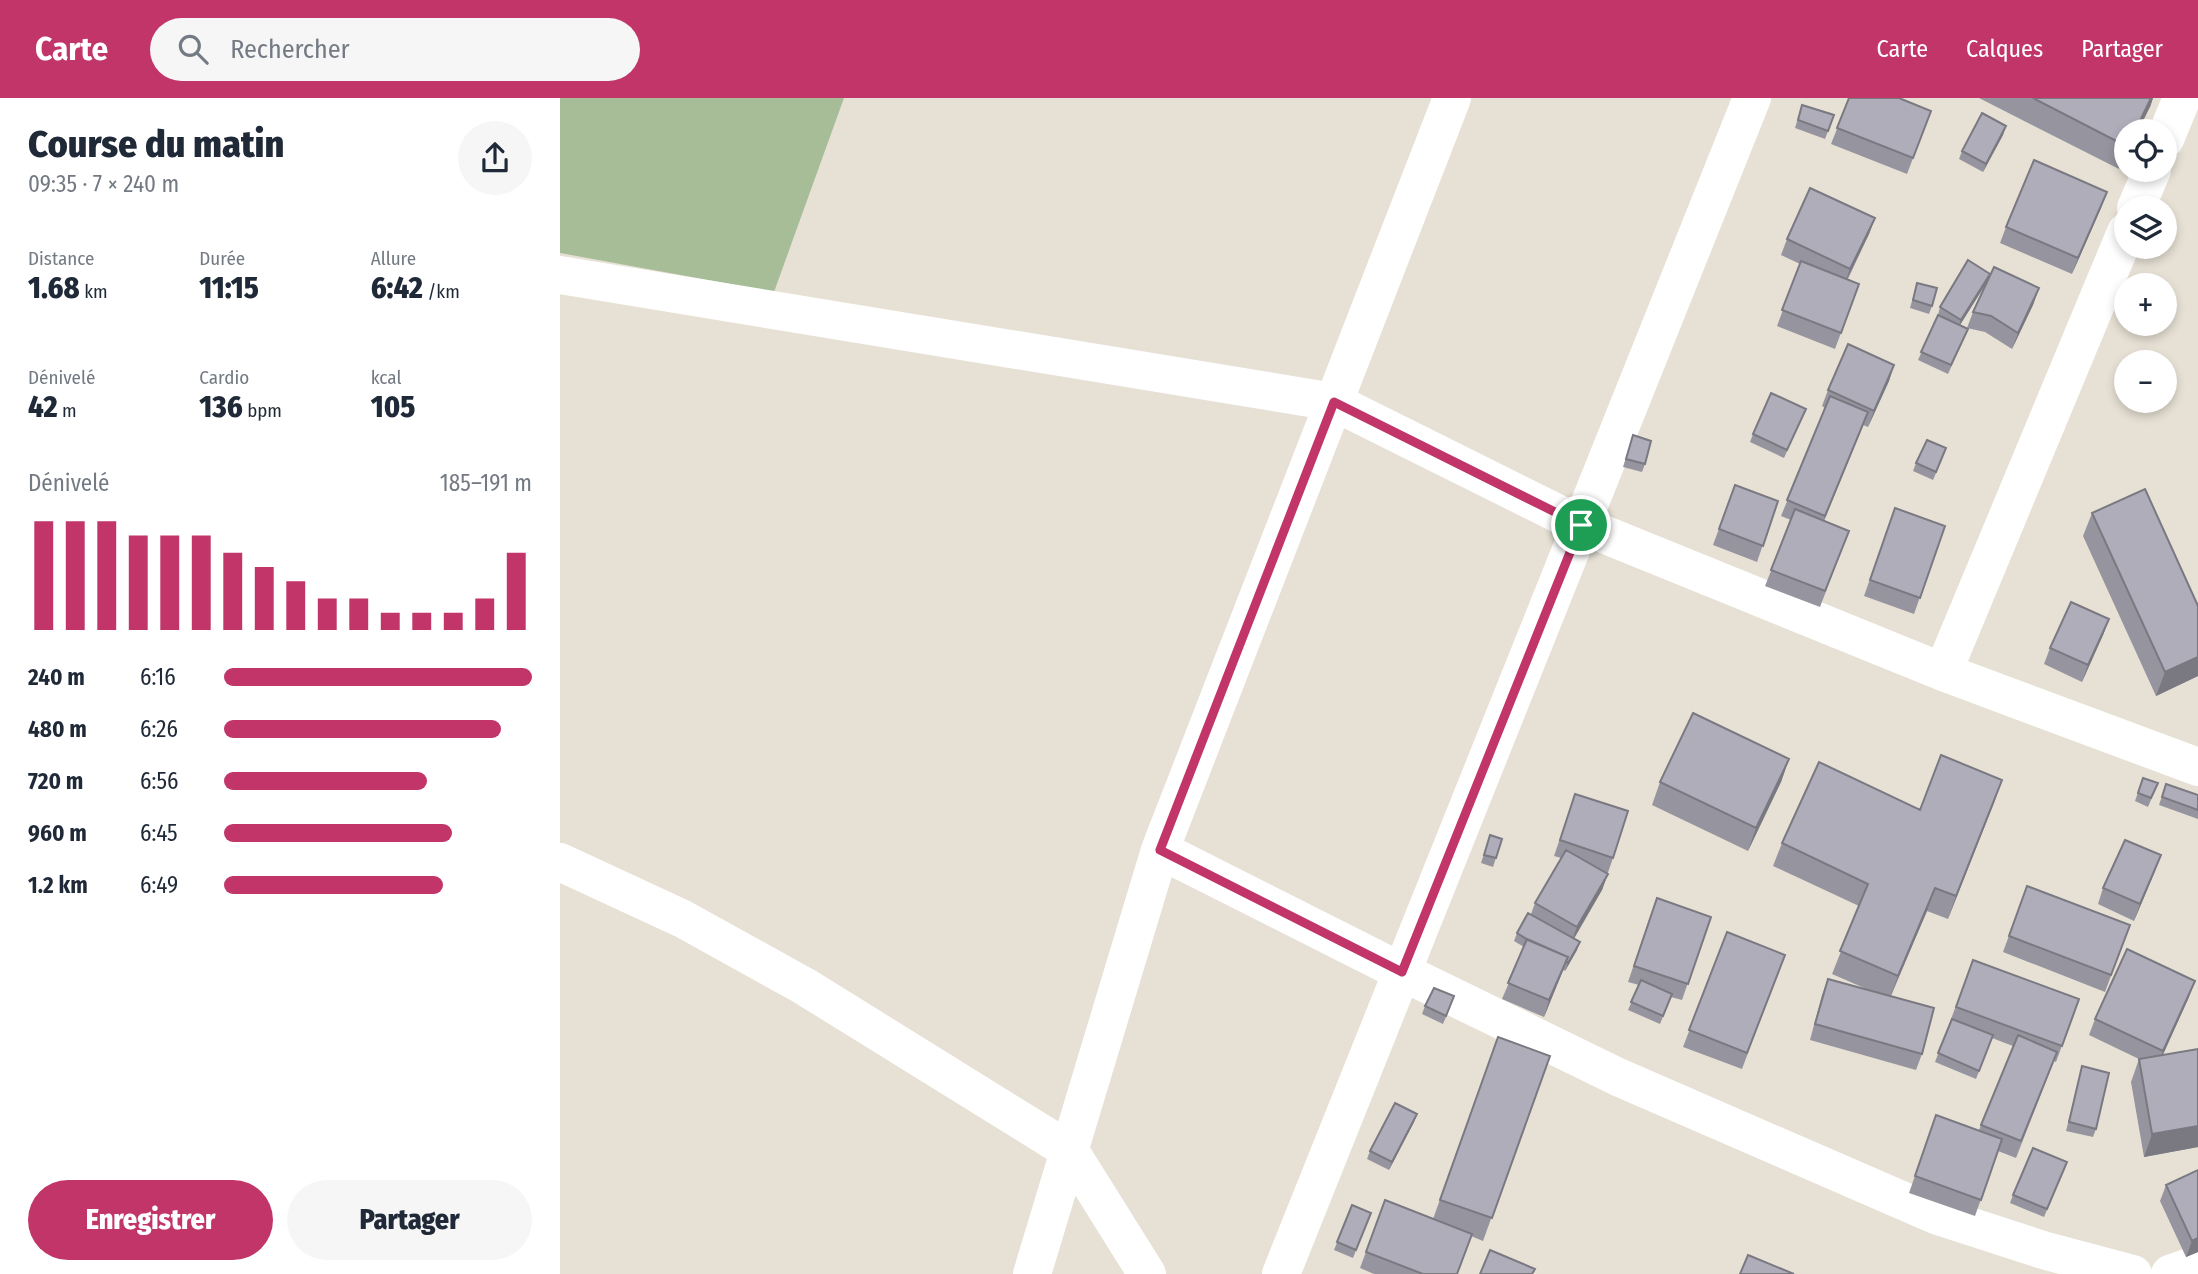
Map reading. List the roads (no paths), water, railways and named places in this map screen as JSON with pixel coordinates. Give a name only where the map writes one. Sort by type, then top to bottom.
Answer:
[{"type":"street","points":[[1032,1274],[1160,850],[1452,98]]},
{"type":"street","points":[[1281,1274],[1752,98]]},
{"type":"street","points":[[2173,119],[2182,98]]},
{"type":"street","points":[[1943,672],[2115,259]]},
{"type":"street","points":[[560,275],[1334,402],[1581,525],[1943,672],[2198,767]]},
{"type":"street","points":[[1160,850],[1618,1077],[1938,1216],[2043,1250],[2133,1274]]},
{"type":"street","points":[[560,862],[683,919],[804,986],[1070,1151],[1147,1274]]},
{"type":"street","points":[[2170,1274],[2198,1264]]}]
